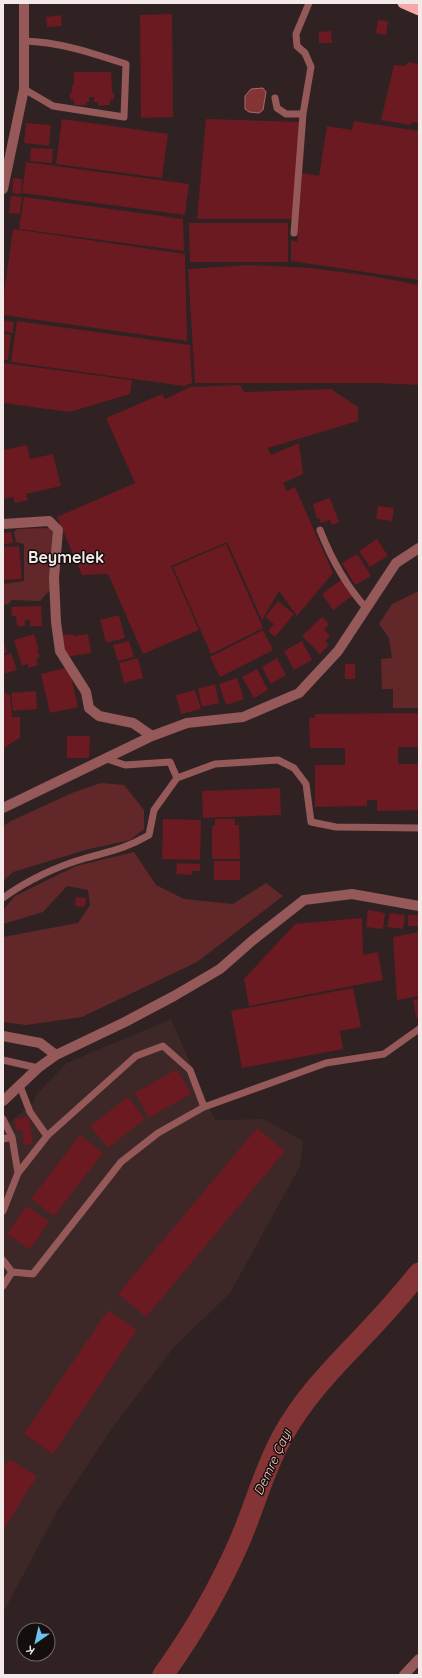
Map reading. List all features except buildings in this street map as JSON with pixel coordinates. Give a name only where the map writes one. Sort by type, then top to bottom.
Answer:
[{"type":"highway","points":[[403,3],[419,10]]},
{"type":"street","points":[[3,189],[24,88],[24,3]]},
{"type":"street","points":[[3,524],[49,521],[58,530],[54,578],[56,622],[60,651],[86,692],[88,708],[99,716],[133,723],[152,736]]},
{"type":"street","points":[[3,808],[152,736],[187,723],[243,717],[299,693],[338,651],[396,563],[419,548]]},
{"type":"street","points":[[3,1101],[38,1068],[56,1055],[125,1022],[174,996],[220,968],[304,900],[352,894],[419,906]]},
{"type":"street","points":[[3,1036],[40,1043],[56,1055]]},
{"type":"street","points":[[404,1675],[419,1659]]},
{"type":"lane","points":[[294,233],[303,114],[311,67],[305,54],[297,46],[296,34],[309,3]]},
{"type":"lane","points":[[24,41],[47,42],[62,45],[90,52],[126,64],[124,117],[53,106],[37,98],[24,88]]},
{"type":"lane","points":[[275,98],[277,108],[286,114],[303,114]]},
{"type":"lane","points":[[320,530],[328,550],[353,594],[367,609]]},
{"type":"lane","points":[[107,759],[125,765],[170,762],[176,778]]},
{"type":"lane","points":[[3,898],[15,889],[62,867],[126,847],[149,835],[154,810],[176,778],[214,764],[278,760],[294,768],[306,784],[311,822],[336,827],[419,828]]},
{"type":"lane","points":[[3,1260],[12,1272],[33,1274],[121,1162],[158,1132],[204,1107],[326,1063],[384,1054],[419,1029]]},
{"type":"lane","points":[[3,1210],[18,1173],[47,1136],[136,1056],[163,1046],[190,1070],[204,1107]]},
{"type":"lane","points":[[3,1060],[38,1068]]},
{"type":"lane","points":[[20,1086],[30,1112],[47,1136]]},
{"type":"lane","points":[[3,1119],[12,1137],[18,1173]]},
{"type":"lane","points":[[3,1140],[12,1137]]},
{"type":"lane","points":[[3,1286],[12,1272]]},
{"type":"shaded area","points":[[263,88],[266,92],[263,110],[259,113],[249,112],[245,109],[245,96],[251,89]]},
{"type":"shaded area","points":[[50,528],[54,537],[50,590],[40,601],[12,600],[8,604],[3,605],[3,584],[24,581],[24,544],[16,542],[14,532],[17,529]]},
{"type":"shaded area","points":[[419,591],[419,708],[393,708],[393,689],[382,689],[381,659],[392,658],[389,638],[379,624],[392,604]]},
{"type":"shaded area","points":[[101,783],[124,785],[144,810],[144,829],[130,840],[89,849],[13,872],[3,881],[3,826],[72,793]]},
{"type":"shaded area","points":[[134,852],[156,885],[184,899],[233,904],[266,883],[283,896],[197,962],[82,1017],[26,1025],[3,1022],[3,937],[78,923],[90,905],[88,890],[67,886],[43,912],[3,924],[3,910],[15,896],[76,866]]},
{"type":"shaded area","points":[[171,1019],[215,1120],[264,1119],[303,1141],[300,1166],[230,1293],[174,1347],[110,1431],[56,1513],[3,1613],[3,1128],[34,1102],[36,1095],[67,1063]]},
{"type":"waterway","name":"Demre Çayı","points":[[163,1675],[196,1626],[215,1592],[241,1538],[270,1462],[289,1424],[306,1400],[388,1310],[419,1273]]},
{"type":"district","name":"Beymelek","points":[[66,557]]}]
